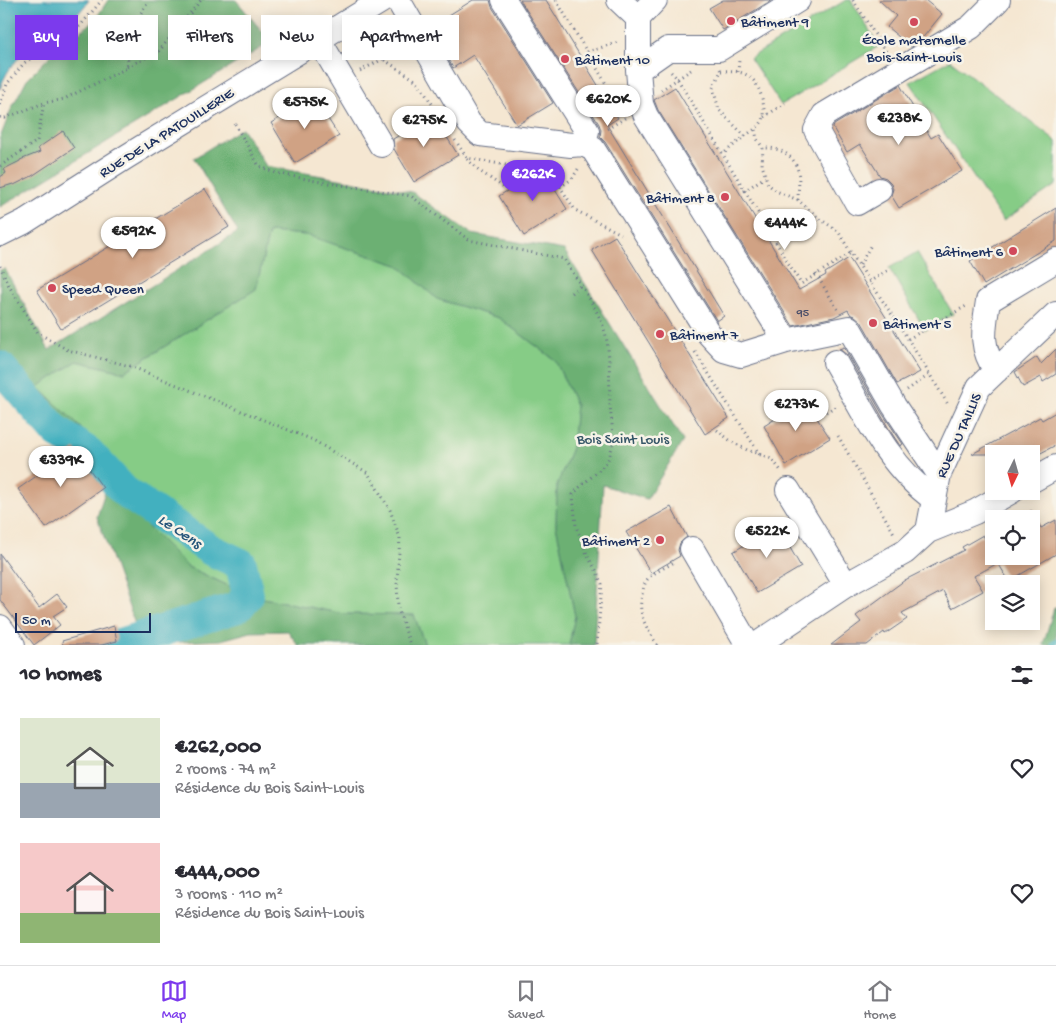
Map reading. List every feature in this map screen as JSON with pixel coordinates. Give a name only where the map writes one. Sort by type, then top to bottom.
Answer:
[{"type":"street","name":"RUE DE LA PATOUILLERIE","points":[[332,32],[383,0]]},
{"type":"street","points":[[398,0],[469,123],[480,134],[571,146],[582,153]]},
{"type":"street","points":[[504,0],[587,131],[582,153]]},
{"type":"street","points":[[619,0],[638,29]]},
{"type":"street","points":[[655,0],[638,29],[638,70],[641,104],[646,116],[786,341]]},
{"type":"street","points":[[638,70],[668,49],[720,48],[798,0]]},
{"type":"street","points":[[880,190],[858,203],[816,130],[824,115],[971,26],[998,0]]},
{"type":"street","name":"RUE DE LA PATOUILLERIE","points":[[0,234],[24,222],[221,97],[285,60]]},
{"type":"street","points":[[331,60],[381,146]]},
{"type":"street","points":[[582,153],[593,149],[709,334],[724,350],[741,354],[786,341],[849,328],[891,401],[939,474]]},
{"type":"street","points":[[996,371],[989,361],[983,337],[988,301],[1056,260]]},
{"type":"street","name":"RUE DU TAILLIS","points":[[928,531],[939,474],[979,387],[1056,314]]},
{"type":"street","points":[[836,362],[891,458],[920,489],[934,499]]},
{"type":"street","points":[[1040,475],[1056,467]]},
{"type":"street","points":[[786,483],[846,585]]},
{"type":"street","points":[[756,645],[846,585],[905,552],[928,531],[975,512],[996,500]]},
{"type":"street","points":[[693,550],[748,645]]},
{"type":"street","points":[[0,627],[13,645]]},
{"type":"path","points":[[0,105],[7,84],[24,63],[80,26],[102,0]]},
{"type":"path","points":[[127,68],[130,37],[141,11],[149,0]]},
{"type":"path","points":[[0,118],[5,118],[44,103],[64,99],[159,51],[201,0]]},
{"type":"path","points":[[556,0],[627,117],[615,124]]},
{"type":"path","points":[[853,0],[898,70]]},
{"type":"path","points":[[587,52],[617,42],[638,29]]},
{"type":"path","points":[[718,65],[721,72],[713,88],[719,110],[745,136]]},
{"type":"path","points":[[641,104],[693,69]]},
{"type":"path","points":[[721,72],[731,70],[752,78],[758,88],[764,117],[761,124],[723,154]]},
{"type":"path","points":[[677,78],[801,284],[851,253]]},
{"type":"path","points":[[0,166],[37,141],[44,103]]},
{"type":"path","points":[[764,117],[785,103]]},
{"type":"path","points":[[235,124],[259,166],[276,173],[411,196],[469,240],[564,259],[604,330],[610,362],[609,382],[613,438],[610,456],[606,464],[579,486],[572,495],[576,526],[588,557],[602,584],[597,645]]},
{"type":"path","points":[[755,129],[757,139],[763,148],[762,164],[768,184],[776,191],[798,200],[820,219],[838,231],[869,282],[908,339],[961,426]]},
{"type":"path","points":[[763,148],[771,147],[780,150],[794,162],[798,171],[798,200]]},
{"type":"path","points":[[560,187],[572,179],[582,153]]},
{"type":"path","points":[[467,158],[478,170],[506,189]]},
{"type":"path","points":[[545,163],[575,210],[620,234],[625,241]]},
{"type":"path","points":[[744,191],[765,177]]},
{"type":"path","points":[[860,265],[872,243]]},
{"type":"path","points":[[0,266],[9,286],[38,333],[68,350],[130,366],[313,440],[368,473],[390,510],[400,538],[397,580],[398,608],[410,645]]},
{"type":"path","points":[[869,282],[890,269]]},
{"type":"path","points":[[816,274],[849,328]]},
{"type":"path","points":[[571,293],[580,286]]},
{"type":"path","points":[[908,339],[971,303],[988,301]]},
{"type":"path","points":[[693,348],[760,455]]},
{"type":"path","points":[[891,401],[929,375]]},
{"type":"path","points":[[717,430],[732,442],[772,459],[786,483]]},
{"type":"path","points":[[838,436],[898,540]]},
{"type":"path","points":[[658,645],[646,626],[639,608],[645,582],[651,576],[693,550]]},
{"type":"green space","points":[[108,0],[236,0],[248,15],[168,15],[168,60],[241,60],[0,207],[0,138],[12,107],[27,79],[46,60],[78,60],[78,33],[88,25],[88,60],[158,60],[158,15],[98,15]]},
{"type":"green space","points":[[846,0],[851,0],[879,46],[781,105],[750,58]]},
{"type":"green space","points":[[251,18],[261,30],[261,48],[251,54]]},
{"type":"green space","points":[[950,60],[1056,142],[1056,185],[1003,221],[910,82]]},
{"type":"green space","name":"Bois Saint Louis","points":[[242,128],[266,166],[412,192],[472,234],[564,250],[683,441],[647,499],[603,485],[594,645],[569,645],[575,616],[556,525],[557,485],[572,448],[576,405],[555,360],[499,318],[437,299],[398,265],[306,235],[269,232],[256,289],[124,372],[77,361],[38,387],[75,422],[115,466],[148,527],[188,567],[248,595],[344,614],[414,615],[425,645],[298,645],[288,631],[251,632],[221,640],[142,644],[97,517],[107,485],[75,448],[41,427],[29,416],[0,378],[0,270],[5,269],[49,350],[238,232],[194,158]]},
{"type":"green space","points":[[269,232],[306,235],[398,265],[437,299],[499,318],[555,360],[576,405],[572,448],[557,485],[556,525],[575,616],[569,645],[425,645],[414,615],[344,614],[248,595],[188,567],[148,527],[115,465],[75,422],[38,387],[77,361],[124,372],[256,289]]},
{"type":"green space","points":[[917,252],[953,314],[925,330],[889,268]]},
{"type":"green space","points":[[1056,606],[1056,645],[1043,645],[1054,608]]},
{"type":"water","points":[[0,0],[89,0],[76,15],[15,15],[15,60],[17,60],[7,73],[0,89]]},
{"type":"building","points":[[473,0],[490,0],[492,7],[553,103],[517,125],[473,55],[453,68],[448,60],[459,60],[459,15],[449,15]]},
{"type":"building","points":[[520,0],[546,0],[618,118],[607,125],[724,316],[717,321],[605,142],[600,137],[601,130],[599,124]]},
{"type":"building","name":"Bâtiment 9","points":[[723,0],[772,0],[723,30],[709,8]]},
{"type":"building","name":"École maternelle Bois-Saint-Louis","points":[[879,0],[925,0],[942,14],[920,41],[911,47],[887,27],[896,16]]},
{"type":"building","points":[[900,85],[931,138],[938,134],[962,171],[899,208],[891,195],[893,189],[891,183],[886,178],[880,176],[860,144],[847,152],[833,128],[834,125]]},
{"type":"building","points":[[675,87],[799,290],[826,275],[825,273],[849,258],[920,372],[897,384],[861,321],[851,315],[848,310],[834,317],[793,326],[658,110],[654,100]]},
{"type":"building","points":[[314,97],[339,136],[295,163],[271,123]]},
{"type":"building","points":[[433,115],[458,155],[414,182],[394,149],[393,139]]},
{"type":"building","points":[[63,131],[74,148],[32,176],[14,185],[0,188],[0,177],[6,173],[4,169],[40,152],[38,148]]},
{"type":"building","points":[[542,169],[567,209],[524,236],[499,196]]},
{"type":"building","points":[[205,189],[229,227],[61,329],[37,290]]},
{"type":"building","name":"Bâtiment 6","points":[[1056,208],[1056,241],[984,285],[970,261]]},
{"type":"building","name":"Bâtiment 7","points":[[615,236],[729,418],[705,434],[592,250]]},
{"type":"building","points":[[844,347],[882,413],[903,444],[900,446],[847,355],[839,349]]},
{"type":"building","points":[[1056,349],[1056,374],[1043,382],[1041,377],[1023,387],[1015,372],[1037,357],[1041,364]]},
{"type":"building","points":[[805,400],[830,438],[786,465],[764,426]]},
{"type":"building","points":[[1056,412],[1056,445],[1040,453],[1040,445],[989,445],[1040,417],[1042,420]]},
{"type":"building","points":[[985,447],[985,454],[972,454]]},
{"type":"building","points":[[75,449],[103,488],[46,528],[18,489]]},
{"type":"building","name":"Bâtiment 2","points":[[671,507],[687,537],[680,543],[678,550],[680,556],[651,573],[626,532]]},
{"type":"building","points":[[1056,520],[1056,554],[1040,563],[1040,526],[1041,528]]},
{"type":"building","points":[[777,525],[801,567],[757,593],[733,552]]},
{"type":"building","points":[[983,535],[985,539],[985,565],[994,565],[974,576],[983,591],[952,608],[943,591],[902,613],[907,619],[885,634],[884,632],[867,645],[831,645],[861,622],[856,616],[905,580],[964,550],[962,547]]},
{"type":"building","points":[[0,554],[39,608],[57,594],[67,607],[53,616],[60,625],[34,645],[0,600]]},
{"type":"building","points":[[999,565],[1037,565],[1019,575],[1005,575]]},
{"type":"building","points":[[114,626],[117,641],[102,645],[63,645],[62,641]]},
{"type":"waterway","name":"Le Cens","points":[[0,367],[57,432],[89,453],[125,492],[211,550],[241,564],[248,595],[238,607],[116,645]]},
{"type":"waterway","points":[[1054,645],[1053,643],[1056,641]]},
{"type":"place","name":"Bâtiment 9","points":[[731,21]]},
{"type":"place","name":"École maternelle Bois-Saint-Louis","points":[[914,22]]},
{"type":"place","name":"Bâtiment 10","points":[[565,59]]},
{"type":"place","name":"Bâtiment 8","points":[[725,197]]},
{"type":"place","name":"Bâtiment 6","points":[[1013,251]]},
{"type":"place","name":"Speed Queen","points":[[52,288]]},
{"type":"place","name":"Bâtiment 5","points":[[873,323]]},
{"type":"place","name":"Bâtiment 7","points":[[660,334]]},
{"type":"place","name":"Bâtiment 2","points":[[660,540]]}]
